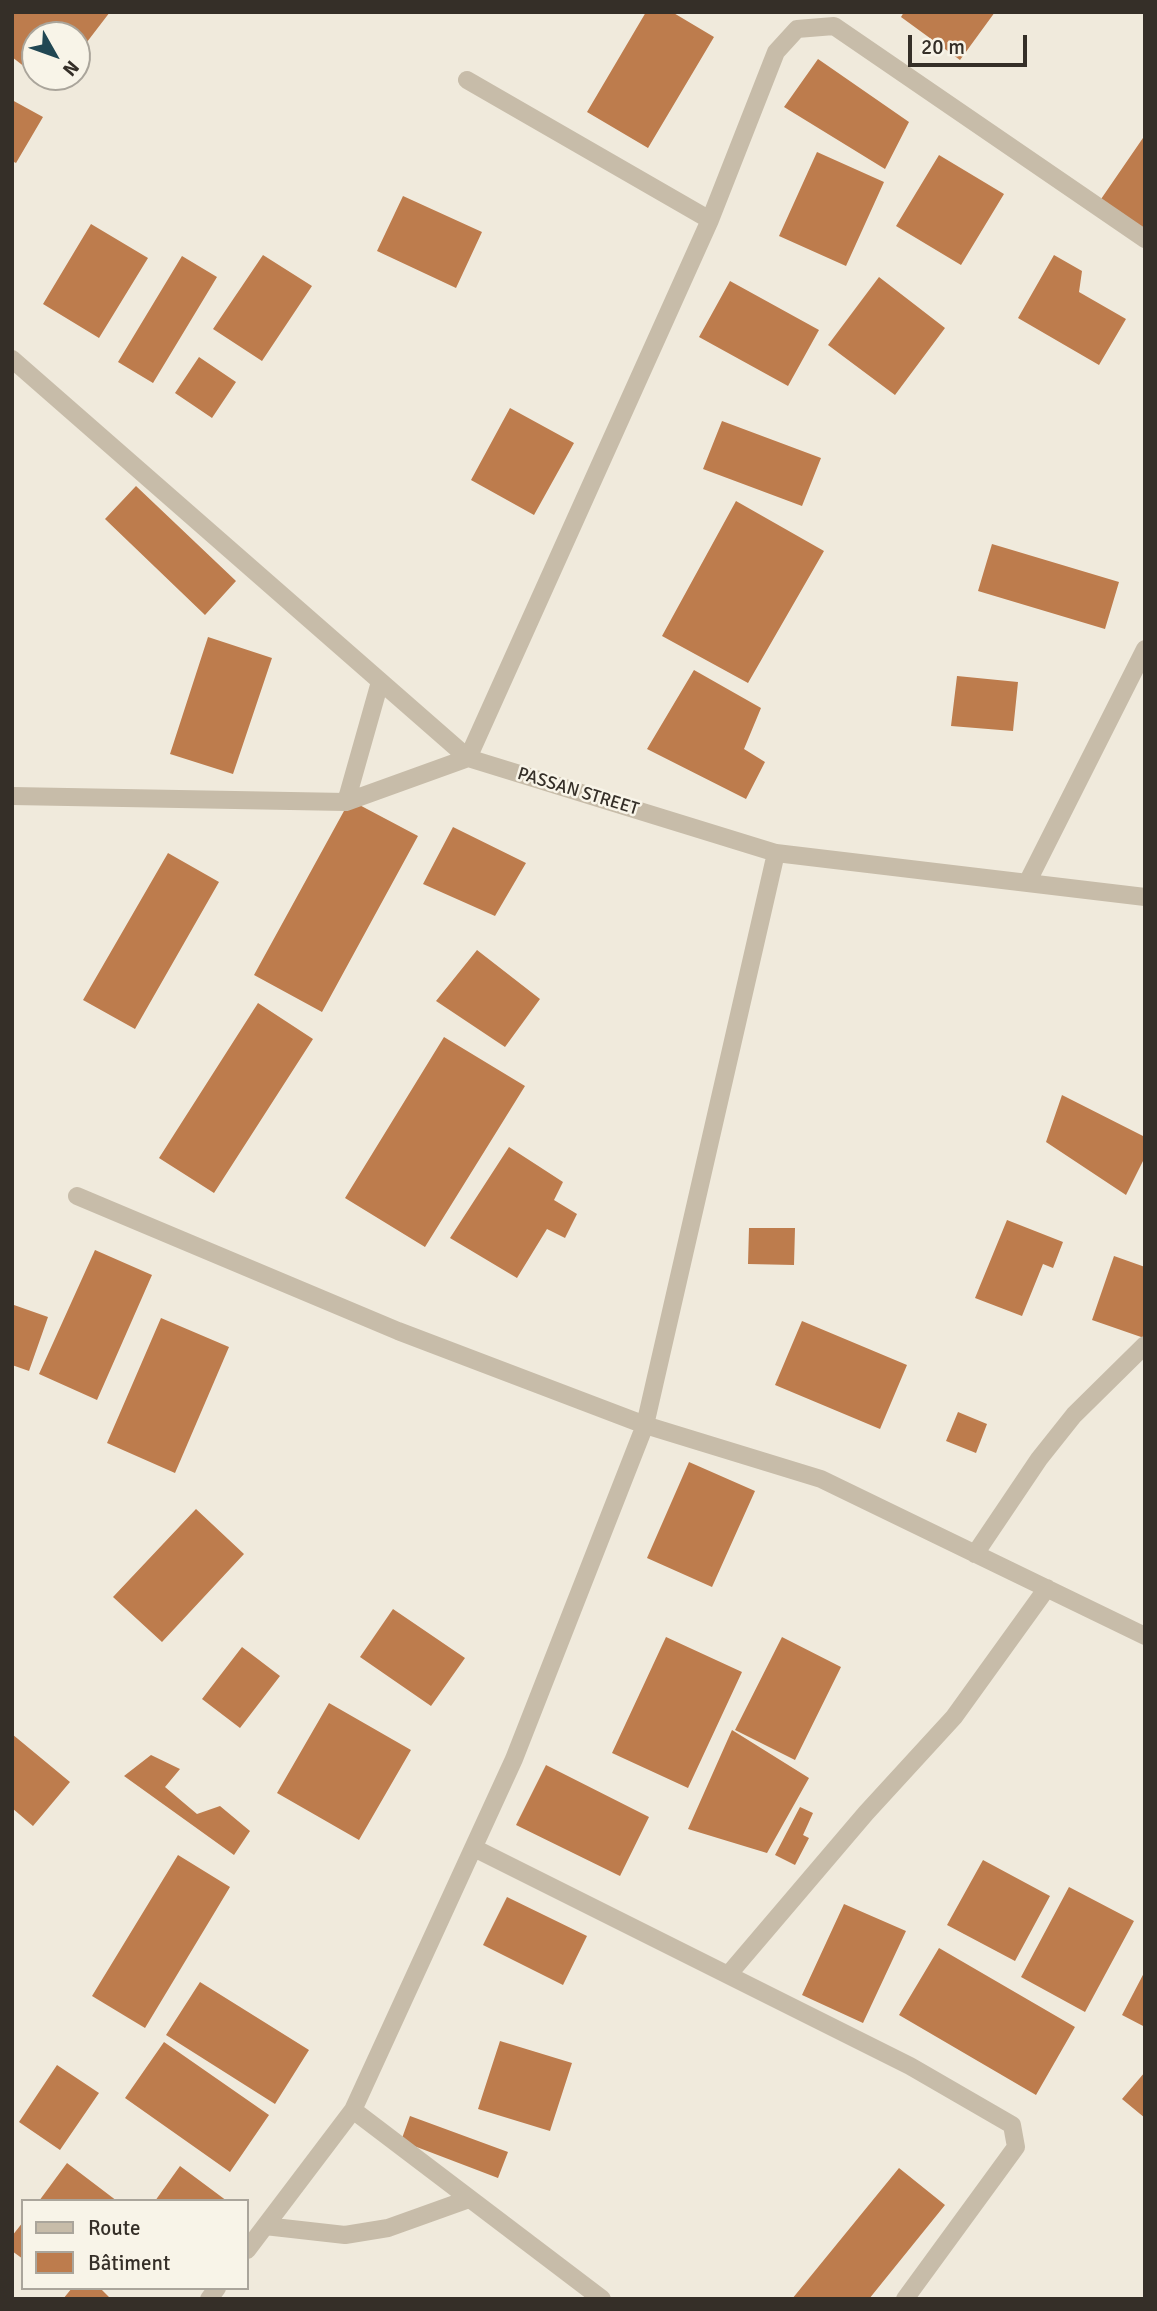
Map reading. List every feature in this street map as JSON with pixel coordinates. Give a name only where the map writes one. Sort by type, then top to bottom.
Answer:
[{"type":"street","points":[[12,796],[346,802],[468,758],[710,220],[776,52],[797,29],[834,26],[1145,239]]},
{"type":"street","points":[[467,80],[710,220]]},
{"type":"street","points":[[12,359],[468,758]]},
{"type":"street","points":[[1027,883],[1145,649]]},
{"type":"street","points":[[346,802],[380,682]]},
{"type":"street","name":"PASSAN STREET","points":[[468,758],[776,853],[1145,897]]},
{"type":"street","points":[[248,2249],[353,2110],[514,1759],[645,1424],[776,853]]},
{"type":"street","points":[[77,1196],[397,1331],[645,1424],[821,1479],[1145,1636]]},
{"type":"street","points":[[975,1554],[1038,1459],[1074,1415],[1145,1345]]},
{"type":"street","points":[[728,1975],[866,1813],[954,1717],[1047,1588]]},
{"type":"street","points":[[474,1848],[909,2066],[1012,2125],[1016,2147],[905,2299]]},
{"type":"street","points":[[353,2110],[602,2299]]},
{"type":"street","points":[[265,2226],[345,2235],[388,2228],[469,2199]]},
{"type":"building","points":[[12,12],[110,12],[91,37],[91,21],[21,21],[21,64],[12,57]]},
{"type":"building","points":[[646,12],[672,12],[714,37],[648,148],[587,112]]},
{"type":"building","points":[[904,12],[995,12],[960,60],[901,17]]},
{"type":"building","points":[[818,59],[909,122],[885,169],[784,107]]},
{"type":"building","points":[[12,100],[43,117],[16,163],[12,161]]},
{"type":"building","points":[[1145,135],[1145,228],[1143,231],[1099,202]]},
{"type":"building","points":[[817,152],[884,182],[846,266],[779,236]]},
{"type":"building","points":[[939,155],[1004,194],[961,265],[896,226]]},
{"type":"building","points":[[403,196],[482,232],[456,288],[377,251]]},
{"type":"building","points":[[91,224],[148,258],[99,338],[43,304]]},
{"type":"building","points":[[263,255],[312,286],[262,361],[213,329]]},
{"type":"building","points":[[1054,255],[1082,271],[1079,292],[1126,319],[1099,365],[1018,318]]},
{"type":"building","points":[[182,256],[217,277],[153,383],[118,362]]},
{"type":"building","points":[[879,277],[945,328],[895,395],[828,345]]},
{"type":"building","points":[[730,281],[819,330],[788,386],[699,337]]},
{"type":"building","points":[[199,357],[236,382],[212,418],[175,393]]},
{"type":"building","points":[[510,408],[574,443],[534,515],[471,480]]},
{"type":"building","points":[[722,421],[821,458],[802,506],[703,469]]},
{"type":"building","points":[[136,486],[236,581],[205,615],[105,519]]},
{"type":"building","points":[[736,501],[824,551],[748,683],[662,636]]},
{"type":"building","points":[[992,544],[1119,582],[1105,629],[978,591]]},
{"type":"building","points":[[208,637],[272,658],[233,774],[170,754]]},
{"type":"building","points":[[694,670],[761,708],[744,749],[765,762],[746,799],[647,749]]},
{"type":"building","points":[[957,676],[1018,682],[1013,731],[951,726]]},
{"type":"building","points":[[350,800],[418,836],[322,1012],[254,975]]},
{"type":"building","points":[[453,827],[526,863],[495,916],[423,884]]},
{"type":"building","points":[[168,853],[219,882],[135,1029],[83,1000]]},
{"type":"building","points":[[477,950],[540,999],[505,1047],[436,1001]]},
{"type":"building","points":[[258,1003],[313,1039],[214,1193],[159,1158]]},
{"type":"building","points":[[444,1037],[525,1086],[425,1247],[345,1198]]},
{"type":"building","points":[[1062,1095],[1145,1137],[1145,1157],[1126,1195],[1046,1142]]},
{"type":"building","points":[[509,1147],[563,1182],[554,1200],[577,1214],[565,1238],[547,1229],[517,1278],[450,1238]]},
{"type":"building","points":[[1007,1220],[1063,1242],[1053,1268],[1043,1264],[1022,1316],[975,1298]]},
{"type":"building","points":[[749,1228],[795,1228],[794,1265],[748,1264]]},
{"type":"building","points":[[95,1250],[152,1275],[97,1400],[39,1374]]},
{"type":"building","points":[[1114,1256],[1145,1267],[1144,1338],[1092,1320]]},
{"type":"building","points":[[14,1305],[48,1317],[29,1371],[12,1365]]},
{"type":"building","points":[[161,1318],[229,1347],[175,1473],[107,1443]]},
{"type":"building","points":[[802,1321],[907,1365],[880,1429],[775,1385]]},
{"type":"building","points":[[958,1412],[987,1424],[976,1453],[946,1441]]},
{"type":"building","points":[[689,1462],[755,1491],[712,1587],[647,1558]]},
{"type":"building","points":[[196,1509],[244,1554],[162,1642],[113,1597]]},
{"type":"building","points":[[393,1609],[465,1658],[431,1706],[360,1657]]},
{"type":"building","points":[[666,1637],[742,1672],[688,1788],[612,1753]]},
{"type":"building","points":[[782,1637],[841,1667],[795,1760],[735,1730]]},
{"type":"building","points":[[242,1647],[280,1676],[240,1728],[202,1699]]},
{"type":"building","points":[[329,1703],[411,1750],[359,1840],[277,1793]]},
{"type":"building","points":[[732,1730],[809,1778],[767,1853],[688,1829]]},
{"type":"building","points":[[12,1734],[70,1782],[33,1826],[12,1808]]},
{"type":"building","points":[[151,1755],[180,1769],[165,1787],[197,1814],[220,1806],[250,1831],[234,1855],[124,1776]]},
{"type":"building","points":[[546,1765],[649,1817],[620,1876],[516,1825]]},
{"type":"building","points":[[800,1807],[813,1813],[803,1835],[809,1838],[795,1865],[775,1855]]},
{"type":"building","points":[[178,1855],[230,1887],[145,2028],[92,1996]]},
{"type":"building","points":[[983,1860],[1050,1896],[1015,1961],[947,1925]]},
{"type":"building","points":[[1069,1887],[1134,1921],[1085,2012],[1021,1977]]},
{"type":"building","points":[[507,1897],[587,1936],[563,1985],[483,1945]]},
{"type":"building","points":[[844,1904],[906,1931],[863,2023],[802,1995]]},
{"type":"building","points":[[939,1948],[1075,2027],[1036,2095],[899,2015]]},
{"type":"building","points":[[1145,1971],[1145,2027],[1122,2015]]},
{"type":"building","points":[[200,1982],[309,2050],[275,2104],[166,2035]]},
{"type":"building","points":[[500,2041],[572,2063],[550,2131],[478,2109]]},
{"type":"building","points":[[164,2042],[269,2115],[230,2172],[125,2098]]},
{"type":"building","points":[[57,2065],[99,2093],[60,2150],[19,2122]]},
{"type":"building","points":[[1145,2072],[1145,2118],[1122,2099]]},
{"type":"building","points":[[410,2116],[508,2152],[498,2178],[401,2141]]},
{"type":"building","points":[[67,2163],[114,2199],[40,2199]]},
{"type":"building","points":[[180,2166],[224,2199],[156,2199]]},
{"type":"building","points":[[899,2168],[945,2205],[869,2299],[792,2299]]},
{"type":"building","points":[[21,2225],[21,2258],[12,2251],[12,2236]]},
{"type":"building","points":[[70,2290],[102,2290],[111,2299],[63,2299]]}]
